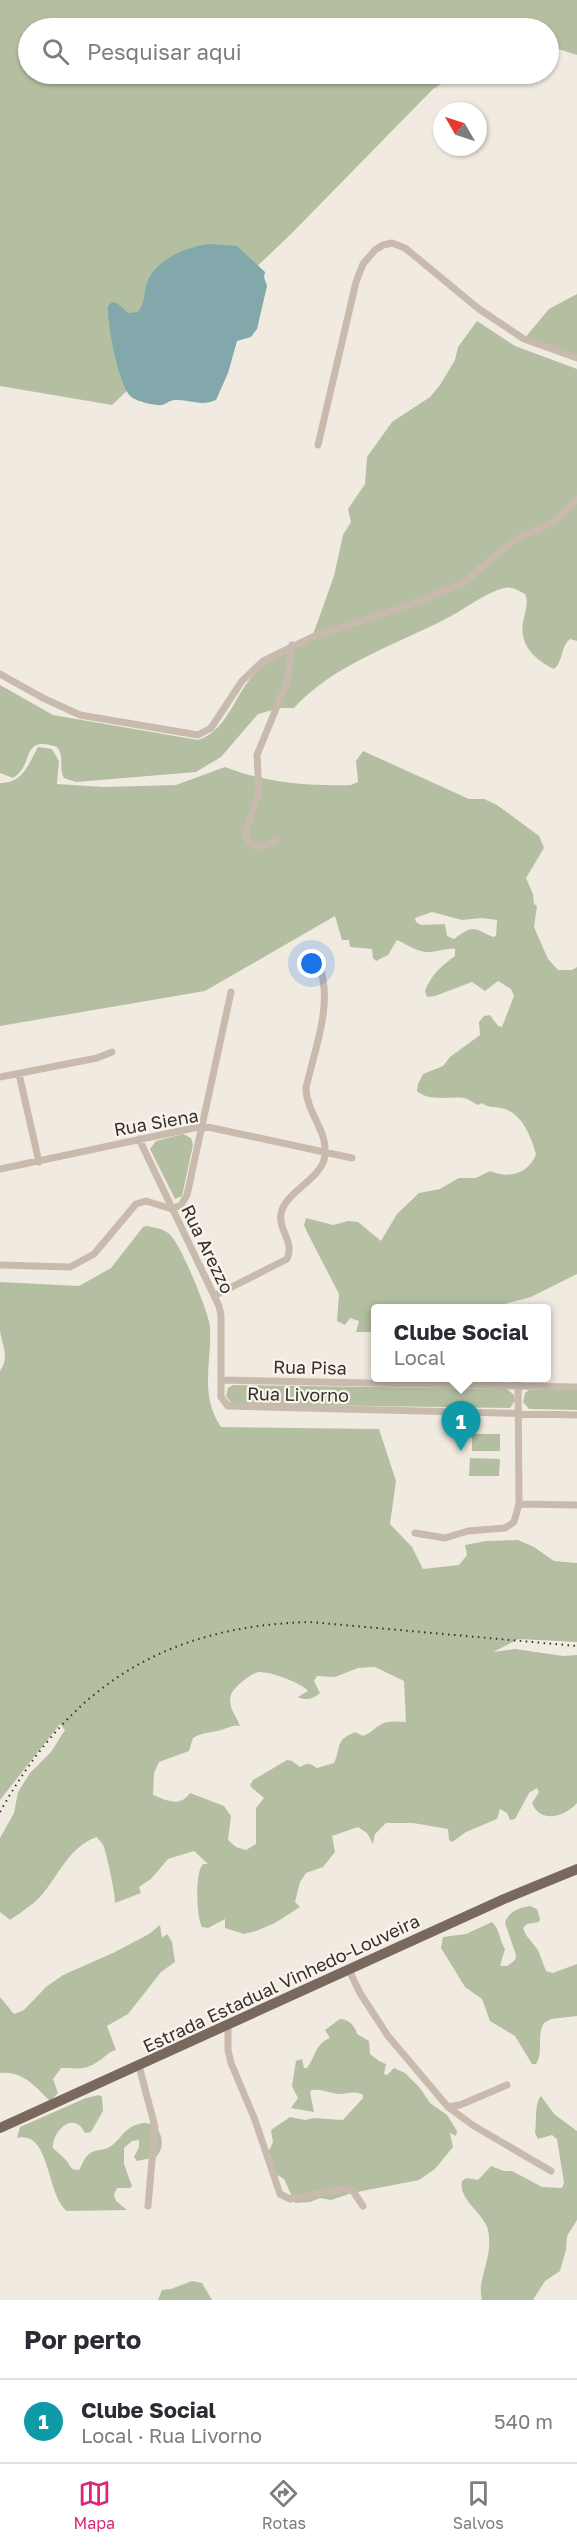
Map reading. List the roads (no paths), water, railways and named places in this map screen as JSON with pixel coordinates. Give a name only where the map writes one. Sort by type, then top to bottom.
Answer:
[{"type":"main road","name":"Estrada Estadual Vinhedo-Louveira","points":[[0,2128],[504,1899],[577,1869]]},
{"type":"street","points":[[318,445],[356,282],[363,264],[375,250],[383,245],[392,243],[405,248],[479,309],[524,339],[577,358]]},
{"type":"street","points":[[0,674],[80,715],[198,735],[211,728],[242,681],[256,666],[292,645],[350,622],[406,606],[463,583],[513,541],[555,521],[577,499]]},
{"type":"street","points":[[277,840],[259,848],[250,844],[245,834],[259,791],[257,755],[287,682],[292,645]]},
{"type":"street","points":[[214,1296],[287,1259],[289,1244],[280,1215],[284,1206],[319,1169],[326,1153],[321,1132],[306,1099],[306,1088],[323,1010],[324,978],[320,968]]},
{"type":"street","points":[[0,1265],[70,1267],[94,1254],[136,1204],[146,1201],[172,1209],[181,1205],[187,1195],[231,992]]},
{"type":"street","points":[[0,1077],[97,1058],[112,1052]]},
{"type":"street","points":[[19,1074],[39,1162]]},
{"type":"street","name":"Rua Siena","points":[[0,1169],[202,1126],[352,1158]]},
{"type":"street","name":"Rua Arezzo","points":[[139,1139],[221,1315],[221,1380]]},
{"type":"street","name":"Rua Pisa","points":[[221,1380],[371,1381]]},
{"type":"street","name":"Rua Livorno","points":[[221,1380],[221,1397],[225,1404],[233,1408],[577,1415]]},
{"type":"street","points":[[415,1533],[445,1538],[477,1530],[505,1528],[514,1522],[519,1504],[518,1382]]},
{"type":"street","name":"Rua Pisa","points":[[518,1382],[577,1387]]},
{"type":"street","points":[[519,1504],[577,1505]]},
{"type":"street","points":[[349,1970],[363,1999],[388,2036],[448,2108],[474,2127],[552,2171]]},
{"type":"street","points":[[228,2025],[228,2050],[231,2063],[255,2121],[280,2194],[290,2199],[342,2188],[353,2191],[363,2206]]},
{"type":"street","points":[[139,2066],[154,2127],[148,2206]]},
{"type":"street","points":[[448,2108],[507,2085]]},
{"type":"water","points":[[209,244],[237,246],[265,272],[267,286],[257,329],[251,337],[237,341],[228,373],[216,400],[200,403],[175,400],[159,405],[136,400],[130,396],[121,379],[111,339],[108,306],[112,302],[117,303],[128,313],[138,312],[148,280],[159,266],[182,251]]},
{"type":"railway","points":[[0,1812],[27,1768],[58,1730],[91,1698],[127,1671],[167,1651],[210,1636],[258,1626],[310,1622],[577,1646]]},
{"type":"place","name":"Clube Social","points":[[461,1451]]}]
